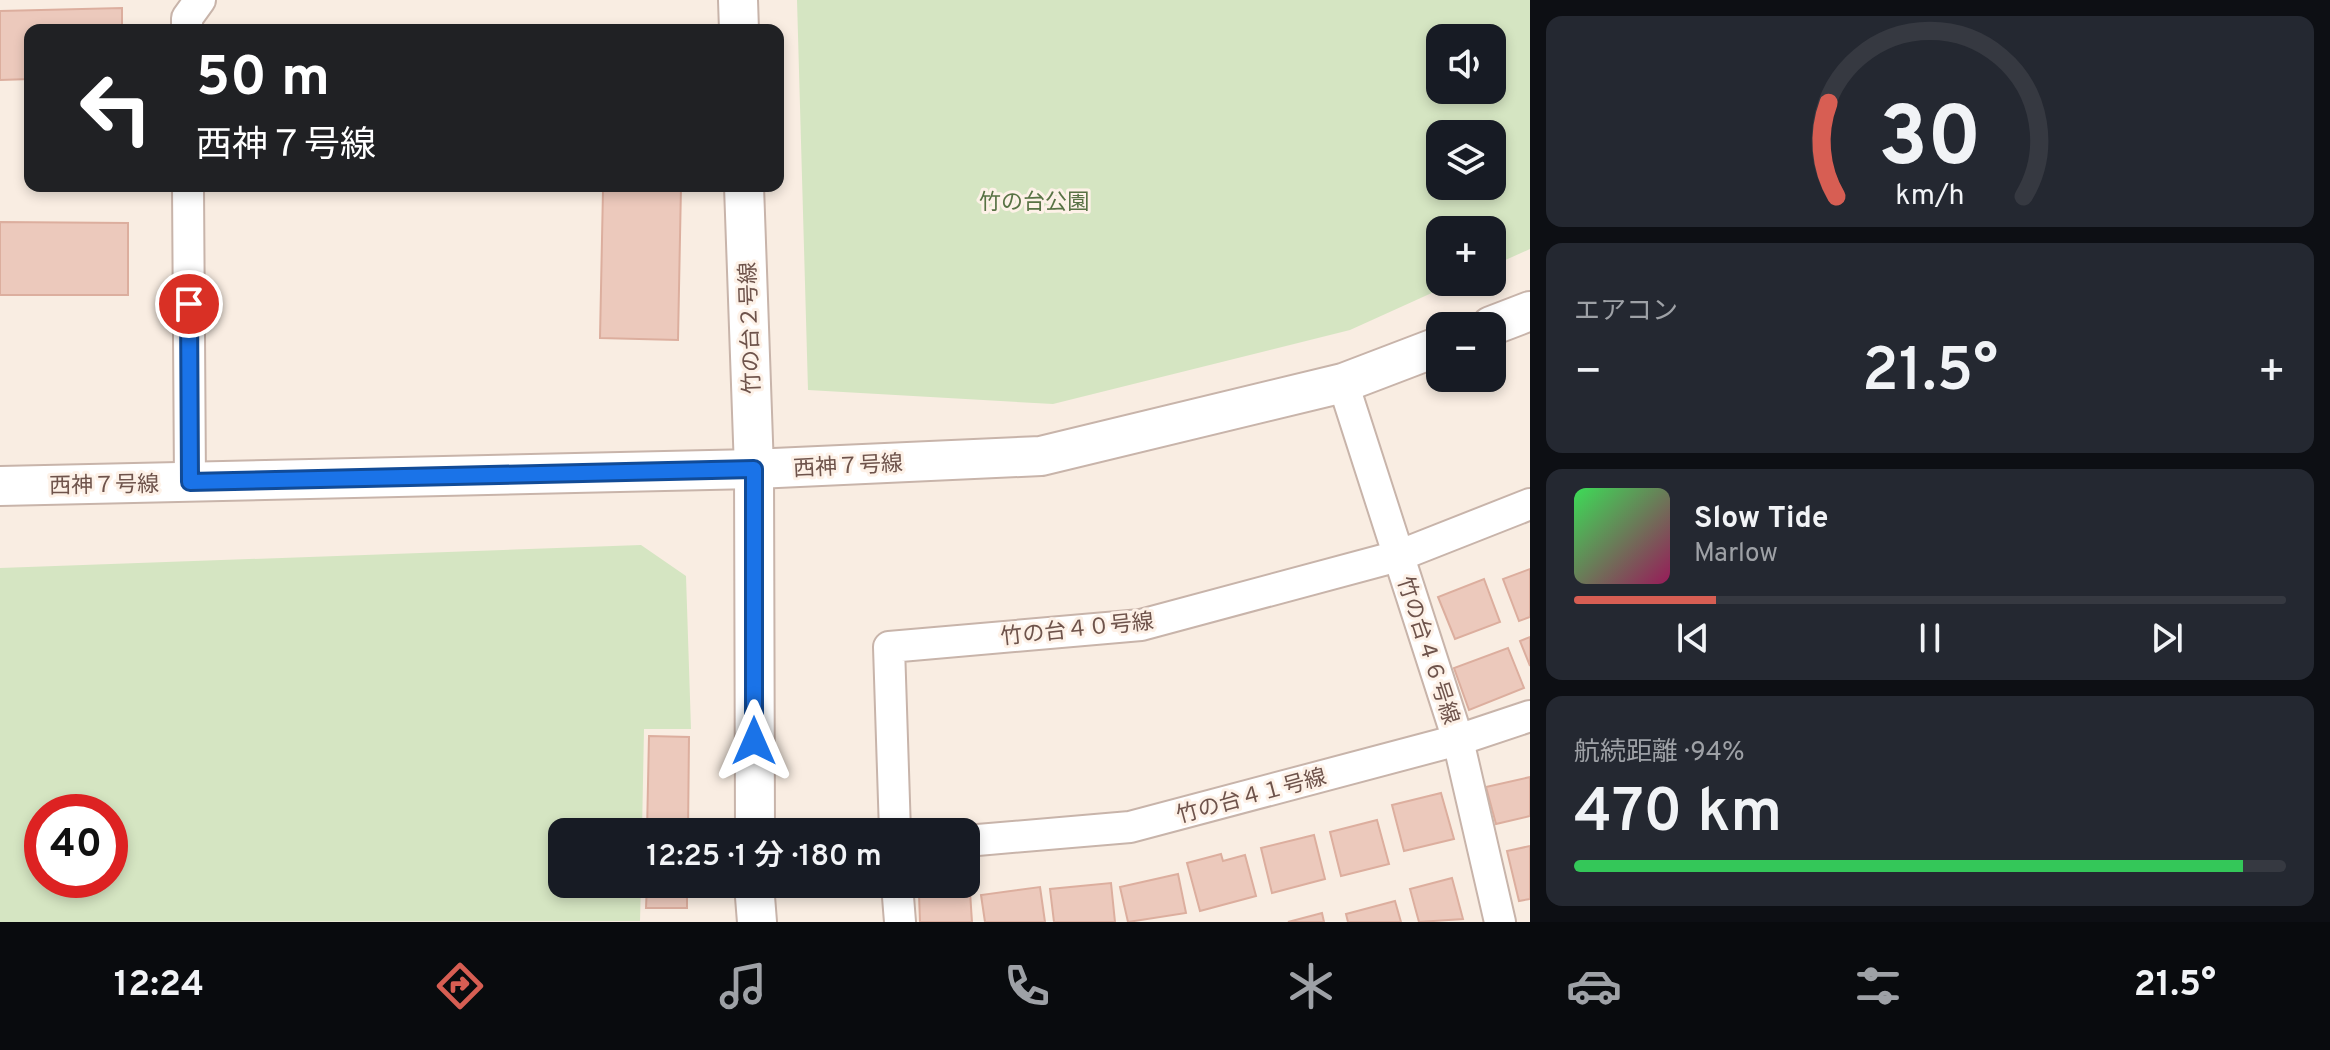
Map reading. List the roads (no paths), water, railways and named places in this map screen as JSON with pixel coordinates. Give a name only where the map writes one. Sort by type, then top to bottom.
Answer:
[{"type":"street","points":[[187,24],[187,18],[200,0]]},
{"type":"street","points":[[738,0],[739,24]]},
{"type":"street","points":[[188,192],[190,482]]},
{"type":"street","name":"竹の台２号線","points":[[744,192],[754,469],[755,818]]},
{"type":"street","points":[[1506,320],[1530,311]]},
{"type":"street","name":"西神７号線","points":[[0,486],[754,469],[1041,456],[1343,383],[1426,351]]},
{"type":"street","name":"竹の台４６号線","points":[[1343,383],[1458,740],[1500,922]]},
{"type":"street","name":"竹の台４０号線","points":[[895,818],[889,647],[1141,625],[1398,556],[1530,504]]},
{"type":"street","name":"竹の台４１号線","points":[[980,840],[1130,827],[1458,740],[1530,716]]},
{"type":"street","points":[[755,898],[757,922]]},
{"type":"street","points":[[898,898],[900,922]]},
{"type":"park label","name":"竹の台公園","points":[[1034,201]]}]
